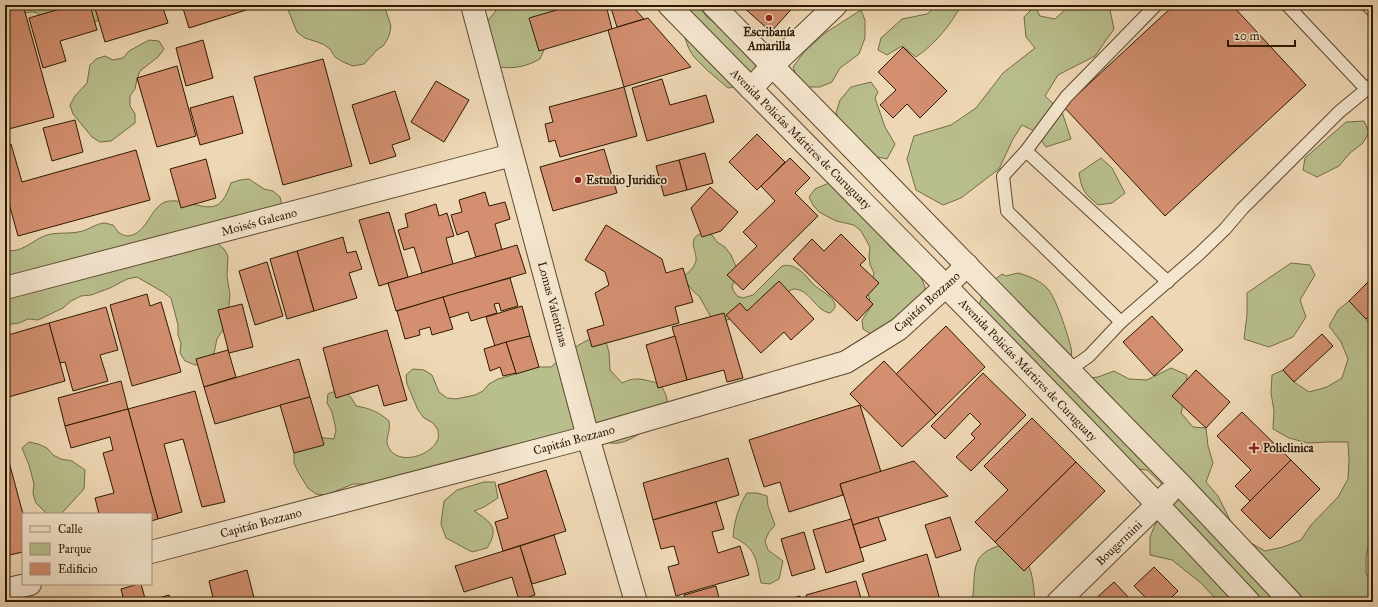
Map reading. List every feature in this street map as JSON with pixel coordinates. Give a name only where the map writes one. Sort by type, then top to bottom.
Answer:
[{"type":"street","name":"Lomas Valentinas","points":[[472,5],[588,437],[636,602]]},
{"type":"street","name":"Avenida Policías Mártires de Curuguaty","points":[[669,5],[1158,504],[1249,602]]},
{"type":"street","points":[[713,5],[1179,483],[1292,602]]},
{"type":"street","points":[[750,88],[836,5]]},
{"type":"street","name":"Moisés Galeano","points":[[5,288],[512,155]]},
{"type":"street","name":"Capitán Bozzano","points":[[152,552],[588,437],[846,362],[899,329],[967,266]]},
{"type":"street","name":"Bougermini","points":[[1058,602],[1179,483]]},
{"type":"street","points":[[5,590],[26,585]]},
{"type":"lane","points":[[1121,322],[1007,211],[1003,176],[1026,151],[1066,97],[1156,5]]},
{"type":"lane","points":[[1069,370],[1089,356],[1121,322],[1168,282],[1224,229],[1339,112],[1370,86],[1287,5]]},
{"type":"lane","points":[[1368,5],[1373,11]]},
{"type":"lane","points":[[1026,151],[1168,282]]},
{"type":"green space","points":[[5,5],[121,5],[97,21],[85,24],[72,24],[46,21],[35,12],[22,14]]},
{"type":"green space","points":[[286,5],[384,5],[391,26],[389,36],[384,45],[364,64],[353,66],[335,57],[330,49],[323,44],[305,38],[297,32]]},
{"type":"green space","points":[[498,5],[563,5],[554,15],[542,41],[544,50],[540,59],[518,67],[506,68],[495,66],[483,26],[495,12]]},
{"type":"green space","points":[[667,5],[698,5],[707,17],[759,57],[752,73],[745,82],[735,87],[728,88],[707,70],[694,57],[689,49],[678,20]]},
{"type":"green space","points":[[938,5],[961,5],[942,34],[923,52],[916,57],[902,46],[887,55],[878,50],[881,38],[902,19],[927,14]]},
{"type":"green space","points":[[1070,5],[1109,5],[1114,29],[1095,56],[1058,75],[1045,96],[1062,112],[1071,139],[1046,147],[1034,131],[1022,125],[1013,139],[999,169],[961,198],[943,205],[916,190],[907,159],[914,136],[951,125],[976,108],[1003,73],[1035,48],[1026,37],[1024,17],[1035,6],[1040,16],[1055,19]]},
{"type":"green space","points":[[861,10],[865,20],[865,38],[859,54],[840,68],[832,82],[820,87],[808,87],[798,79],[793,67],[804,52],[825,33]]},
{"type":"green space","points":[[149,40],[159,41],[164,49],[158,57],[140,71],[135,89],[130,96],[130,106],[135,114],[135,123],[111,141],[100,142],[92,137],[73,114],[70,105],[75,96],[87,83],[90,65],[96,59],[105,56],[113,60],[123,58],[129,51]]},
{"type":"green space","points":[[871,82],[878,92],[875,98],[885,127],[895,144],[887,159],[868,155],[841,123],[836,113],[840,100],[851,87]]},
{"type":"green space","points":[[1364,121],[1369,132],[1363,143],[1350,153],[1339,166],[1317,177],[1303,170],[1305,158],[1346,122]]},
{"type":"green space","points":[[1101,158],[1112,168],[1125,193],[1112,203],[1098,205],[1084,191],[1079,173]]},
{"type":"green space","points":[[249,179],[264,189],[273,191],[280,197],[282,206],[216,242],[224,249],[228,256],[227,276],[230,295],[227,323],[217,339],[213,358],[204,363],[195,365],[185,361],[180,353],[181,343],[171,298],[137,277],[127,279],[110,288],[91,295],[81,296],[71,301],[63,308],[38,320],[28,319],[19,323],[5,325],[5,250],[17,250],[47,235],[74,233],[104,223],[113,225],[119,233],[128,236],[140,231],[160,205],[165,202],[176,201],[208,207],[213,206],[223,200],[231,183]]},
{"type":"green space","points":[[834,181],[884,237],[889,246],[915,263],[925,287],[922,305],[871,334],[863,329],[862,320],[873,304],[870,302],[868,293],[874,273],[870,265],[870,247],[861,231],[854,225],[836,221],[819,212],[809,197],[815,189]]},
{"type":"green space","points":[[702,233],[712,235],[731,255],[739,273],[732,286],[737,296],[743,298],[753,295],[782,266],[789,265],[802,272],[813,284],[830,297],[835,305],[834,309],[830,313],[825,311],[804,292],[793,289],[786,295],[734,318],[719,322],[711,317],[699,296],[685,281],[684,276],[691,270],[696,261],[693,245],[694,238]]},
{"type":"green space","points":[[1291,263],[1310,265],[1315,275],[1300,300],[1306,317],[1293,337],[1269,347],[1244,339],[1247,315],[1247,293]]},
{"type":"green space","points":[[1018,273],[1030,277],[1044,285],[1054,299],[1067,334],[1071,348],[1072,360],[1081,379],[1098,377],[1114,371],[1129,379],[1147,380],[1171,368],[1187,375],[1186,394],[1181,413],[1193,427],[1206,428],[1208,446],[1213,463],[1206,482],[1218,496],[1234,528],[1249,542],[1265,551],[1283,547],[1301,540],[1311,525],[1338,497],[1348,479],[1349,460],[1348,442],[1308,443],[1289,438],[1273,429],[1274,411],[1271,393],[1272,375],[1283,370],[1294,382],[1309,392],[1327,387],[1342,378],[1348,359],[1341,342],[1329,326],[1338,310],[1349,301],[1362,312],[1373,330],[1373,532],[1366,555],[1366,573],[1373,587],[1373,602],[1226,602],[1214,597],[1201,583],[1172,560],[1150,555],[1150,537],[1165,501],[1161,483],[1147,470],[1128,468],[978,321],[980,302],[988,285],[1002,274],[1006,276]]},
{"type":"green space","points":[[598,339],[606,342],[609,352],[610,370],[622,383],[632,379],[641,379],[660,383],[667,398],[666,406],[656,420],[641,433],[632,438],[618,443],[599,440],[484,456],[474,456],[372,490],[364,484],[353,484],[326,495],[316,494],[308,488],[294,463],[294,453],[299,445],[316,437],[334,439],[336,430],[332,412],[327,403],[328,394],[338,391],[345,392],[351,397],[356,406],[374,411],[381,415],[389,421],[387,441],[389,448],[393,453],[400,457],[415,457],[429,450],[435,445],[438,439],[438,430],[433,423],[424,418],[418,410],[407,384],[406,375],[413,369],[424,370],[432,375],[439,392],[447,398],[456,399],[475,395],[483,391],[489,384],[498,379],[533,367],[551,367],[564,353],[588,340]]},
{"type":"green space","points":[[29,442],[38,444],[47,448],[53,455],[61,459],[72,461],[85,470],[84,489],[62,513],[46,513],[36,503],[33,494],[34,484],[29,465],[22,448]]},
{"type":"green space","points":[[484,482],[495,482],[498,498],[484,507],[474,511],[489,522],[492,526],[493,535],[487,548],[472,552],[446,538],[441,524],[444,501],[457,490]]},
{"type":"green space","points":[[747,493],[757,493],[767,496],[768,506],[775,525],[769,532],[765,541],[768,550],[783,561],[779,579],[770,584],[761,583],[756,561],[751,550],[741,541],[733,537],[737,514]]},
{"type":"green space","points":[[1002,545],[1019,555],[1027,563],[1032,579],[1035,602],[972,602],[974,574],[978,560],[983,554],[991,549]]},
{"type":"building","points":[[5,5],[23,5],[54,117],[5,130],[6,29]]},
{"type":"building","points":[[74,5],[90,5],[97,30],[60,41],[66,61],[43,68],[29,18]]},
{"type":"building","points":[[94,5],[162,5],[168,23],[105,42]]},
{"type":"building","points":[[182,5],[262,5],[189,28]]},
{"type":"building","points":[[574,5],[606,5],[612,29],[539,51],[529,18]]},
{"type":"building","points":[[610,5],[631,5],[644,19],[617,27]]},
{"type":"building","name":"Escribanía Amarilla","points":[[741,5],[795,5],[771,32]]},
{"type":"building","points":[[1174,5],[1232,5],[1306,85],[1165,216],[1064,107]]},
{"type":"building","points":[[648,18],[691,67],[624,87],[608,30]]},
{"type":"building","points":[[203,40],[213,78],[186,86],[176,48]]},
{"type":"building","points":[[903,47],[947,91],[920,118],[907,104],[893,118],[880,105],[896,90],[878,72]]},
{"type":"building","points":[[323,59],[352,166],[283,185],[254,77]]},
{"type":"building","points":[[177,66],[196,136],[157,147],[137,78]]},
{"type":"building","points":[[662,79],[670,105],[706,95],[714,122],[647,141],[632,88]]},
{"type":"building","points":[[436,81],[469,100],[444,142],[411,122]]},
{"type":"building","points":[[624,87],[637,136],[560,157],[555,140],[549,142],[545,124],[553,122],[549,107]]},
{"type":"building","points":[[395,91],[410,139],[392,145],[396,156],[370,164],[352,105]]},
{"type":"building","points":[[233,96],[243,133],[200,145],[190,108]]},
{"type":"building","points":[[75,120],[83,152],[52,161],[43,128]]},
{"type":"building","points":[[757,134],[785,162],[757,190],[729,162]]},
{"type":"building","points":[[11,144],[22,182],[136,150],[150,200],[18,236],[5,189],[5,145]]},
{"type":"building","name":"Estudio Juridico","points":[[604,149],[617,193],[553,211],[540,167]]},
{"type":"building","points":[[705,153],[713,183],[687,190],[679,160]]},
{"type":"building","points":[[790,158],[810,178],[795,193],[818,216],[743,290],[727,275],[757,246],[743,232],[775,201],[761,186]]},
{"type":"building","points":[[206,159],[216,198],[181,208],[170,169]]},
{"type":"building","points":[[679,160],[687,190],[664,196],[656,166]]},
{"type":"building","points":[[710,187],[738,212],[721,231],[702,237],[691,208]]},
{"type":"building","points":[[485,192],[489,206],[505,202],[510,219],[495,224],[502,250],[476,257],[468,231],[457,235],[451,215],[462,212],[459,200]]},
{"type":"building","points":[[436,204],[439,216],[447,213],[454,236],[446,238],[453,264],[422,273],[414,247],[404,250],[398,230],[408,227],[405,214]]},
{"type":"building","points":[[389,212],[408,277],[379,286],[359,220]]},
{"type":"building","points":[[5,224],[8,236],[5,237]]},
{"type":"building","points":[[606,225],[662,259],[666,273],[683,268],[693,302],[675,307],[679,323],[592,347],[587,330],[604,325],[595,293],[609,285],[605,272],[585,260]]},
{"type":"building","points":[[841,234],[866,259],[860,265],[879,283],[866,297],[873,304],[857,321],[793,259],[812,239],[824,251]]},
{"type":"building","points":[[343,237],[347,253],[356,251],[362,269],[349,273],[357,298],[314,311],[297,251]]},
{"type":"building","points":[[517,245],[526,273],[396,311],[388,283]]},
{"type":"building","points":[[297,251],[314,311],[287,319],[270,259]]},
{"type":"building","points":[[267,262],[283,316],[255,325],[239,271]]},
{"type":"building","points":[[1373,277],[1373,313],[1366,319],[1349,301]]},
{"type":"building","points":[[510,278],[518,306],[501,311],[499,303],[494,304],[497,313],[471,321],[468,312],[449,318],[443,297]]},
{"type":"building","points":[[779,281],[814,319],[791,340],[784,332],[761,353],[726,315],[740,303],[747,311]]},
{"type":"building","points":[[147,294],[150,306],[161,302],[181,372],[132,386],[110,305]]},
{"type":"building","points":[[443,297],[453,329],[432,335],[430,327],[419,330],[420,335],[405,339],[397,311]]},
{"type":"building","points":[[242,304],[253,347],[229,353],[218,310]]},
{"type":"building","points":[[522,306],[530,336],[495,346],[486,317]]},
{"type":"building","points":[[106,307],[118,350],[100,355],[108,381],[73,391],[65,362],[60,363],[49,323]]},
{"type":"building","points":[[724,313],[743,378],[727,382],[724,370],[687,380],[672,327]]},
{"type":"building","points":[[1152,316],[1183,350],[1154,376],[1123,342]]},
{"type":"building","points":[[49,323],[65,381],[5,398],[5,336]]},
{"type":"building","points":[[946,326],[985,367],[936,415],[896,374]]},
{"type":"building","points":[[387,330],[407,400],[384,406],[378,385],[336,398],[323,348]]},
{"type":"building","points":[[1322,334],[1333,346],[1294,382],[1283,370]]},
{"type":"building","points":[[530,336],[539,367],[516,374],[506,342]]},
{"type":"building","points":[[675,336],[687,380],[658,388],[646,345]]},
{"type":"building","points":[[506,342],[516,373],[503,376],[500,367],[490,371],[484,349]]},
{"type":"building","points":[[228,350],[236,377],[204,387],[196,359]]},
{"type":"building","points":[[299,359],[310,397],[215,424],[204,387]]},
{"type":"building","points":[[884,361],[936,415],[902,447],[850,394]]},
{"type":"building","points":[[1196,370],[1230,402],[1206,428],[1172,396]]},
{"type":"building","points":[[983,373],[1026,415],[971,471],[956,457],[975,438],[971,434],[981,424],[970,413],[945,439],[931,426]]},
{"type":"building","points":[[121,381],[128,409],[65,426],[58,398]]},
{"type":"building","points":[[195,391],[225,502],[202,507],[183,439],[164,444],[182,512],[158,519],[128,409]]},
{"type":"building","points":[[310,397],[324,445],[294,453],[280,405]]},
{"type":"building","points":[[860,405],[881,472],[840,484],[843,495],[789,512],[780,482],[764,487],[749,440]]},
{"type":"building","points":[[128,409],[158,519],[152,521],[152,513],[99,513],[95,498],[114,493],[103,453],[113,450],[110,437],[71,448],[65,426]]},
{"type":"building","name":"Policlinica","points":[[1242,412],[1291,460],[1250,501],[1235,486],[1251,470],[1217,436]]},
{"type":"building","points":[[1032,418],[1076,462],[995,542],[975,522],[1008,490],[984,466]]},
{"type":"building","points":[[5,447],[23,513],[22,552],[5,556]]},
{"type":"building","points":[[728,458],[739,495],[653,520],[643,483]]},
{"type":"building","points":[[1291,460],[1320,489],[1270,539],[1241,510]]},
{"type":"building","points":[[914,461],[948,496],[853,525],[840,484]]},
{"type":"building","points":[[1076,462],[1105,491],[1024,571],[995,542]]},
{"type":"building","points":[[546,470],[566,531],[503,551],[495,522],[508,518],[498,485]]},
{"type":"building","points":[[716,502],[724,529],[712,532],[718,553],[740,546],[749,575],[676,596],[668,567],[679,564],[674,546],[661,549],[653,520]]},
{"type":"building","points":[[878,517],[886,540],[860,548],[853,525]]},
{"type":"building","points":[[950,517],[961,550],[936,558],[925,525]]},
{"type":"building","points":[[851,519],[864,561],[826,573],[813,530]]},
{"type":"building","points":[[804,532],[815,569],[792,576],[781,539]]},
{"type":"building","points":[[554,535],[566,574],[532,584],[520,546]]},
{"type":"building","points":[[520,546],[535,595],[519,600],[512,577],[464,592],[455,566]]},
{"type":"building","points":[[927,554],[940,600],[934,602],[871,602],[862,574]]},
{"type":"building","points":[[1154,567],[1178,591],[1167,602],[1150,602],[1134,586]]},
{"type":"building","points":[[247,570],[255,602],[214,602],[209,581]]},
{"type":"building","points":[[856,581],[862,602],[808,602],[806,595]]},
{"type":"building","points":[[1114,582],[1133,602],[1092,602]]},
{"type":"building","points":[[141,585],[146,602],[122,602],[124,601],[121,589]]},
{"type":"building","points":[[716,586],[720,602],[686,602],[684,595]]},
{"type":"building","points":[[169,595],[171,602],[146,602]]},
{"type":"building","points":[[800,596],[801,602],[780,602]]},
{"type":"place","name":"Escribanía Amarilla","points":[[769,18]]},
{"type":"place","name":"Estudio Juridico","points":[[578,180]]},
{"type":"place","name":"Policlinica","points":[[1254,448]]}]
